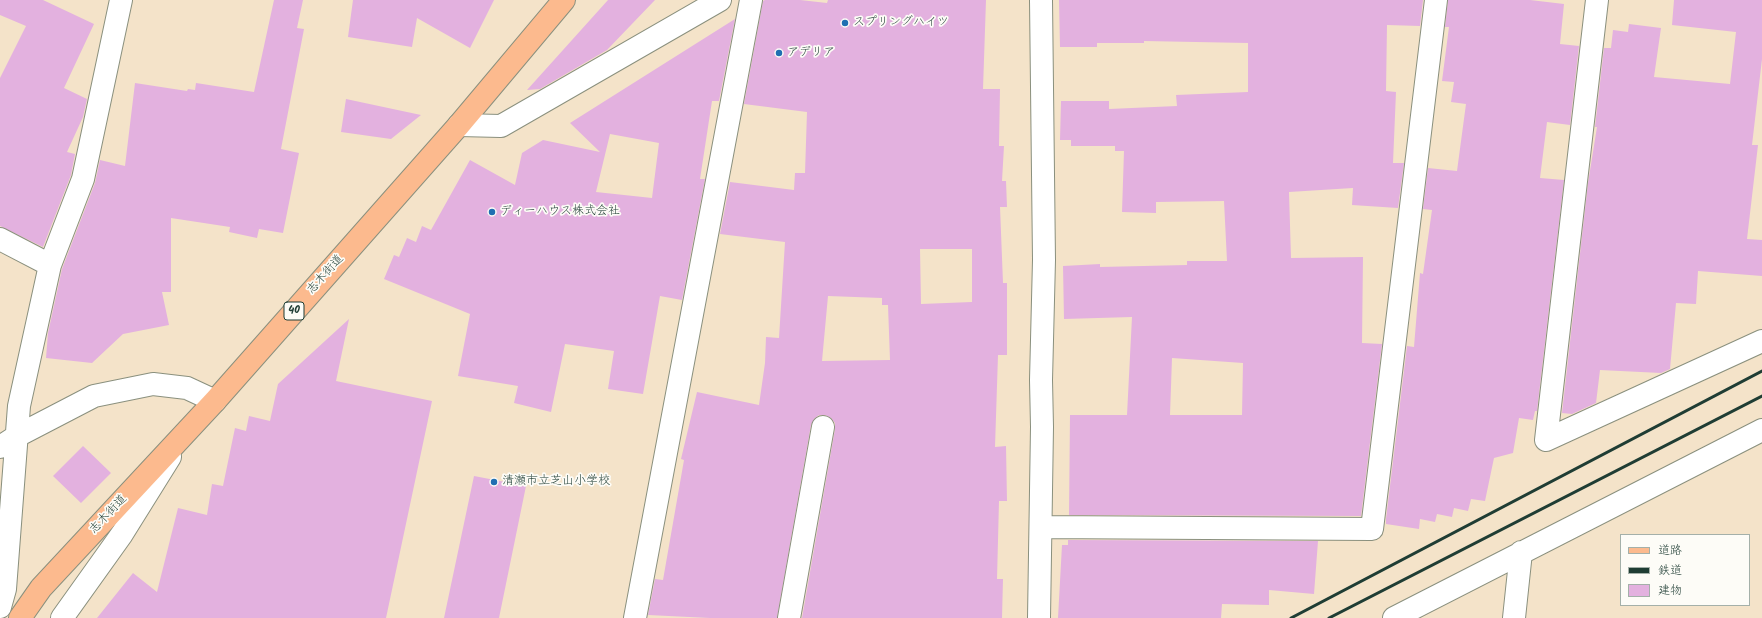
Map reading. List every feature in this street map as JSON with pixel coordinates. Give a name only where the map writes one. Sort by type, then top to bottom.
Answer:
[{"type":"main road","name":"志木街道","points":[[20,618],[41,588],[215,401],[459,125],[564,0]]},
{"type":"street","points":[[0,502],[8,442],[19,406],[50,265],[83,179],[121,0]]},
{"type":"street","points":[[459,125],[501,126],[720,0]]},
{"type":"street","points":[[635,618],[751,0]]},
{"type":"street","points":[[1039,618],[1042,427],[1041,380],[1044,260],[1041,0]]},
{"type":"street","points":[[1041,527],[1372,529],[1436,0]]},
{"type":"street","points":[[1597,0],[1546,440],[1762,341]]},
{"type":"street","points":[[0,239],[50,265]]},
{"type":"street","points":[[8,442],[94,396],[153,384],[187,388],[215,401]]},
{"type":"street","points":[[789,618],[823,427]]},
{"type":"street","points":[[1394,618],[1762,430]]},
{"type":"street","points":[[62,618],[122,534],[186,432]]},
{"type":"street","points":[[0,606],[6,589],[8,442]]},
{"type":"street","points":[[1514,618],[1521,552]]},
{"type":"building","points":[[0,0],[43,0],[94,24],[64,88],[87,99],[83,117],[67,152],[75,154],[71,175],[43,247],[0,226],[0,78],[26,26],[0,15]]},
{"type":"building","points":[[274,0],[303,0],[297,28],[304,29],[281,149],[299,153],[283,233],[259,229],[257,238],[229,232],[230,227],[171,218],[171,292],[162,292],[169,325],[123,334],[92,363],[46,358],[48,333],[62,269],[95,183],[100,160],[125,166],[135,83],[187,91],[188,89],[195,90],[196,83],[254,92]]},
{"type":"building","points":[[353,0],[494,0],[470,48],[417,18],[412,47],[348,37]]},
{"type":"building","points":[[608,0],[655,0],[607,50],[540,89],[527,90]]},
{"type":"building","points":[[800,0],[827,3],[828,0],[986,0],[983,89],[1000,89],[999,146],[1004,146],[1002,181],[1006,181],[1007,207],[1000,207],[1003,283],[1007,283],[1007,355],[998,355],[995,447],[1006,446],[1007,501],[999,501],[997,579],[1003,579],[1002,618],[802,618],[835,429],[835,423],[831,418],[825,415],[819,415],[814,419],[811,425],[777,618],[710,618],[648,615],[655,579],[663,580],[684,460],[681,459],[697,392],[759,405],[765,363],[766,337],[779,338],[785,242],[720,234],[730,182],[794,190],[795,173],[805,173],[807,112],[744,104],[763,1]],"holes":[[[920,249],[972,249],[972,302],[921,304]],[[828,296],[882,298],[882,305],[888,305],[890,360],[822,361]]]},
{"type":"building","points":[[1059,0],[1423,0],[1420,26],[1387,25],[1386,91],[1396,92],[1393,163],[1404,163],[1398,208],[1352,205],[1353,188],[1289,192],[1291,258],[1363,257],[1362,343],[1382,344],[1361,516],[1069,515],[1070,415],[1127,415],[1132,317],[1064,319],[1063,266],[1100,264],[1100,267],[1187,265],[1187,261],[1227,261],[1224,201],[1156,202],[1156,213],[1122,212],[1124,151],[1115,151],[1115,146],[1071,146],[1071,140],[1060,140],[1061,101],[1109,101],[1109,109],[1177,106],[1176,95],[1248,92],[1248,43],[1144,41],[1144,43],[1097,43],[1097,47],[1060,47]],"holes":[[[1172,358],[1243,363],[1242,415],[1170,415]]]},
{"type":"building","points":[[1448,0],[1530,0],[1564,4],[1560,44],[1579,46],[1570,125],[1547,122],[1540,178],[1564,180],[1537,411],[1535,411],[1533,420],[1519,418],[1513,453],[1494,458],[1485,501],[1471,499],[1468,511],[1454,508],[1452,517],[1437,514],[1435,522],[1420,519],[1419,529],[1386,524],[1386,519],[1407,346],[1414,347],[1420,273],[1423,274],[1432,210],[1423,209],[1428,168],[1457,171],[1466,104],[1451,102],[1454,82],[1442,81],[1449,27],[1445,27]]},
{"type":"building","points":[[1674,0],[1762,0],[1762,59],[1752,145],[1758,145],[1747,239],[1762,240],[1762,276],[1698,271],[1696,304],[1676,303],[1670,369],[1661,373],[1600,370],[1596,403],[1572,414],[1562,413],[1588,183],[1597,127],[1595,127],[1604,48],[1611,48],[1613,30],[1628,32],[1629,24],[1661,28],[1654,77],[1730,84],[1736,32],[1672,25]]},
{"type":"building","points":[[735,19],[719,101],[712,101],[700,179],[705,179],[682,300],[660,296],[643,394],[608,389],[614,351],[565,344],[551,412],[514,403],[518,386],[458,376],[470,314],[384,279],[394,255],[399,257],[407,238],[416,242],[422,226],[431,230],[470,160],[515,185],[522,153],[543,140],[600,152],[570,123]],"holes":[[[610,134],[659,143],[652,198],[596,192]]]},
{"type":"building","points":[[346,99],[421,115],[391,139],[341,132]]},
{"type":"building","points":[[349,319],[336,381],[432,401],[386,618],[97,618],[133,573],[157,592],[178,508],[207,515],[212,484],[223,486],[235,428],[246,431],[249,416],[270,421],[278,384]]},
{"type":"building","points":[[83,446],[111,473],[81,503],[53,476]]},
{"type":"building","points":[[474,476],[526,486],[499,618],[444,618]]},
{"type":"building","points":[[1068,540],[1318,541],[1314,594],[1269,590],[1269,605],[1222,604],[1221,618],[1058,618],[1062,545],[1068,545]]},
{"type":"railway","points":[[1291,618],[1762,371]]},
{"type":"railway","points":[[1329,618],[1762,396]]},
{"type":"place","name":"スプリングハイツ","points":[[845,23]]},
{"type":"place","name":"アデリア","points":[[779,53]]},
{"type":"place","name":"ディーハウス株式会社","points":[[492,212]]},
{"type":"place","name":"清瀬市立芝山小学校","points":[[494,482]]}]
